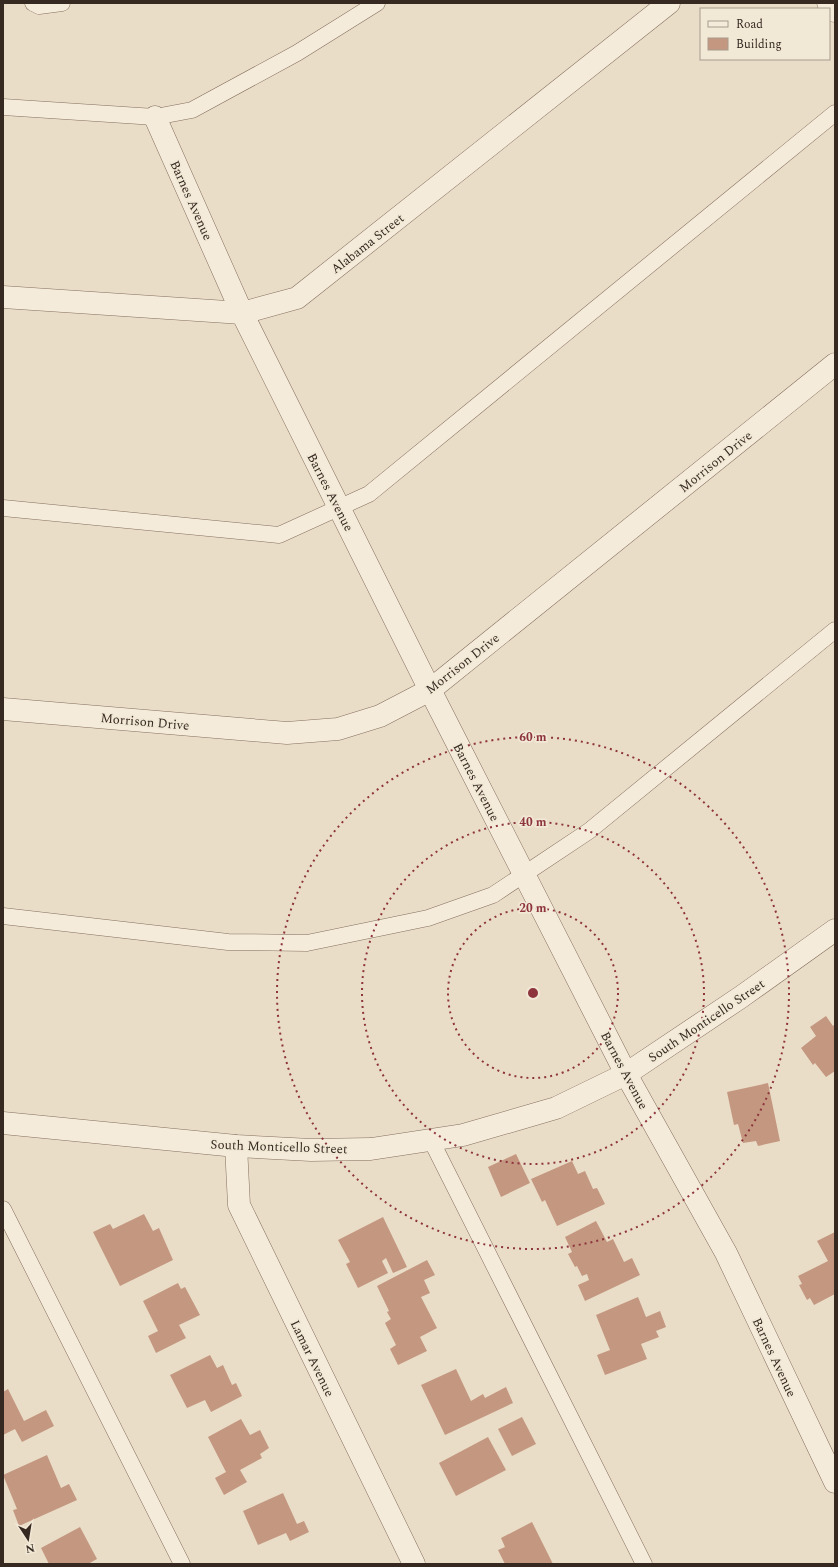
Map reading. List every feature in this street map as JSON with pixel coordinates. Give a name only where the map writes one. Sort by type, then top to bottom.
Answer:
[{"type":"street","name":"Alabama Street","points":[[3,297],[242,313],[297,298],[669,3]]},
{"type":"street","points":[[828,3],[835,11]]},
{"type":"street","name":"Barnes Avenue","points":[[155,117],[242,313],[430,690],[626,1074],[726,1253],[835,1482]]},
{"type":"street","name":"Morrison Drive","points":[[3,709],[287,733],[338,729],[380,716],[430,690],[835,364]]},
{"type":"street","name":"South Monticello Street","points":[[3,1123],[236,1146],[310,1150],[371,1149],[463,1135],[556,1108],[626,1074],[741,997],[835,930]]},
{"type":"street","name":"Lamar Avenue","points":[[236,1146],[239,1205],[414,1564]]},
{"type":"lane","points":[[33,3],[38,6],[62,3]]},
{"type":"lane","points":[[3,107],[155,117],[192,110],[297,54],[378,3]]},
{"type":"lane","points":[[3,508],[279,535],[369,494],[835,113]]},
{"type":"lane","points":[[3,916],[228,942],[307,943],[428,918],[493,895],[589,831],[835,630]]},
{"type":"lane","points":[[431,1140],[644,1564]]},
{"type":"lane","points":[[3,1209],[182,1564]]},
{"type":"building","points":[[826,1016],[833,1026],[835,1024],[835,1071],[826,1077],[815,1063],[813,1065],[801,1048],[816,1036],[810,1027]]},
{"type":"building","points":[[768,1083],[780,1141],[758,1146],[756,1141],[743,1143],[738,1124],[734,1125],[727,1092]]},
{"type":"building","points":[[516,1154],[530,1183],[501,1197],[488,1167]]},
{"type":"building","points":[[572,1161],[578,1174],[585,1171],[593,1189],[597,1188],[605,1204],[557,1226],[545,1200],[542,1202],[531,1179]]},
{"type":"building","points":[[144,1214],[153,1231],[159,1228],[173,1260],[120,1286],[93,1232],[110,1224],[113,1229]]},
{"type":"building","points":[[383,1217],[407,1267],[393,1273],[386,1258],[382,1261],[388,1273],[358,1288],[346,1264],[350,1262],[338,1240]]},
{"type":"building","points":[[596,1221],[607,1242],[613,1239],[624,1262],[632,1258],[640,1275],[585,1301],[578,1285],[589,1280],[587,1274],[582,1276],[577,1266],[575,1267],[568,1254],[572,1252],[565,1237]]},
{"type":"building","points":[[835,1232],[835,1294],[814,1305],[810,1298],[807,1300],[799,1285],[802,1284],[798,1276],[828,1261],[817,1241]]},
{"type":"building","points":[[427,1260],[435,1275],[424,1280],[430,1293],[421,1297],[437,1328],[420,1337],[427,1351],[398,1365],[390,1349],[396,1345],[385,1323],[391,1319],[387,1312],[389,1311],[377,1286]]},
{"type":"building","points":[[178,1283],[181,1289],[185,1287],[200,1315],[179,1325],[186,1338],[156,1353],[148,1336],[158,1331],[143,1301]]},
{"type":"building","points":[[638,1297],[646,1317],[660,1311],[666,1327],[656,1331],[659,1337],[641,1344],[647,1359],[605,1375],[597,1355],[610,1350],[596,1315]]},
{"type":"building","points":[[210,1355],[217,1368],[223,1365],[232,1385],[236,1383],[242,1396],[211,1412],[205,1400],[187,1408],[170,1375]]},
{"type":"building","points":[[456,1369],[471,1401],[483,1394],[485,1398],[506,1387],[513,1403],[445,1435],[421,1385]]},
{"type":"building","points":[[8,1389],[24,1421],[46,1410],[54,1426],[22,1442],[15,1429],[3,1435],[3,1392]]},
{"type":"building","points":[[522,1417],[536,1444],[512,1456],[498,1429]]},
{"type":"building","points":[[241,1419],[250,1435],[260,1430],[269,1448],[260,1454],[262,1458],[240,1470],[247,1482],[224,1495],[215,1478],[226,1472],[208,1437]]},
{"type":"building","points":[[488,1437],[506,1470],[456,1496],[439,1463]]},
{"type":"building","points":[[47,1455],[61,1488],[69,1484],[77,1500],[19,1526],[13,1510],[17,1509],[3,1475]]},
{"type":"building","points":[[283,1493],[297,1524],[304,1521],[309,1532],[290,1541],[286,1533],[258,1545],[243,1511]]},
{"type":"building","points":[[532,1522],[553,1564],[505,1564],[498,1550],[505,1547],[501,1538]]},
{"type":"building","points":[[80,1527],[97,1559],[88,1564],[49,1564],[41,1548]]}]
